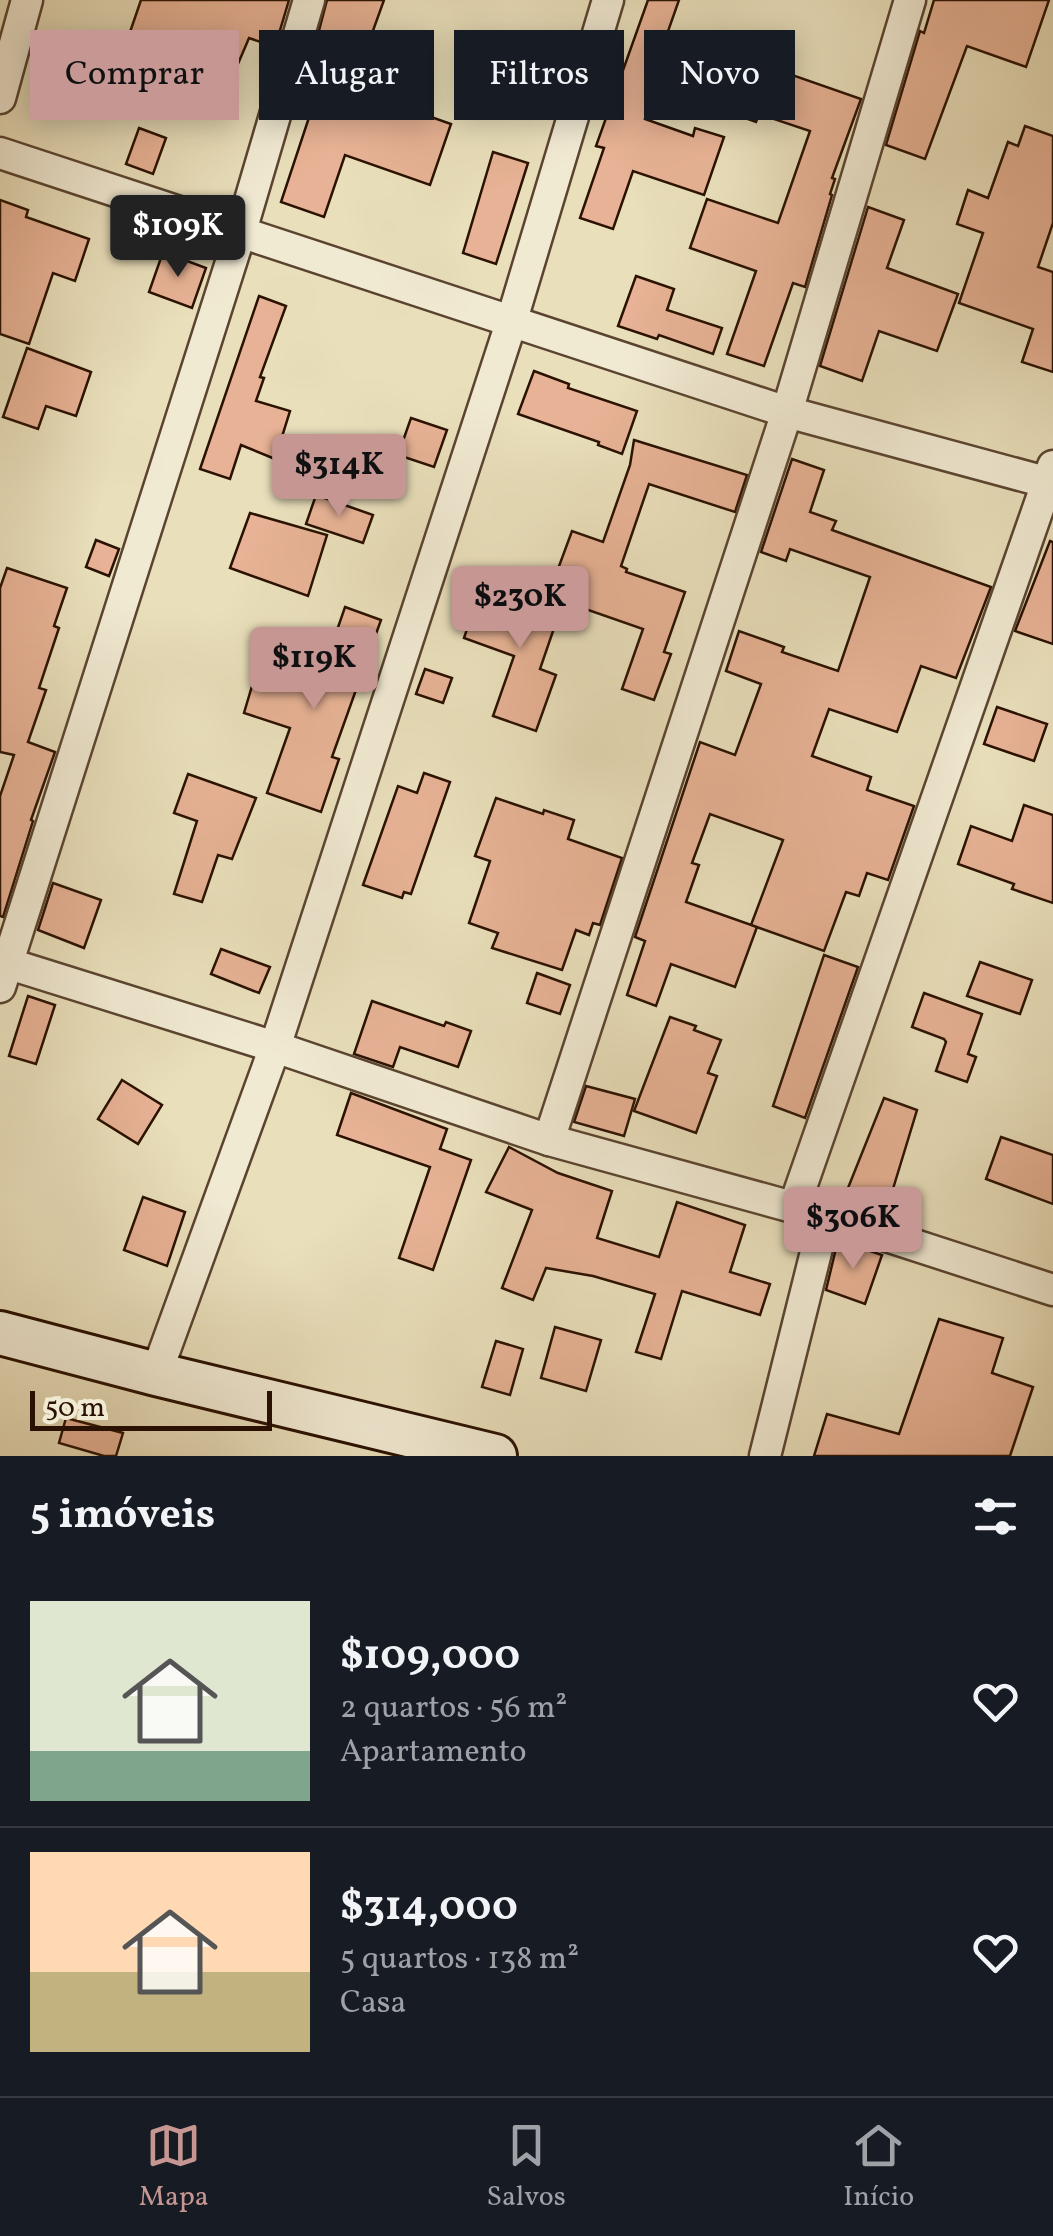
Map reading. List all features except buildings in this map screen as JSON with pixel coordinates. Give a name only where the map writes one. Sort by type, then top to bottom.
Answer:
[{"type":"main road","points":[[0,1333],[496,1456]]},
{"type":"street","points":[[0,98],[27,0]]},
{"type":"street","points":[[309,0],[240,230],[3,970],[275,1047],[549,1140],[794,1207],[1053,1290]]},
{"type":"street","points":[[156,1374],[275,1047],[511,323],[608,0]]},
{"type":"street","points":[[549,1140],[788,412],[910,0]]},
{"type":"street","points":[[0,154],[788,412],[1051,477],[794,1207]]},
{"type":"street","points":[[765,1456],[824,1216]]}]
